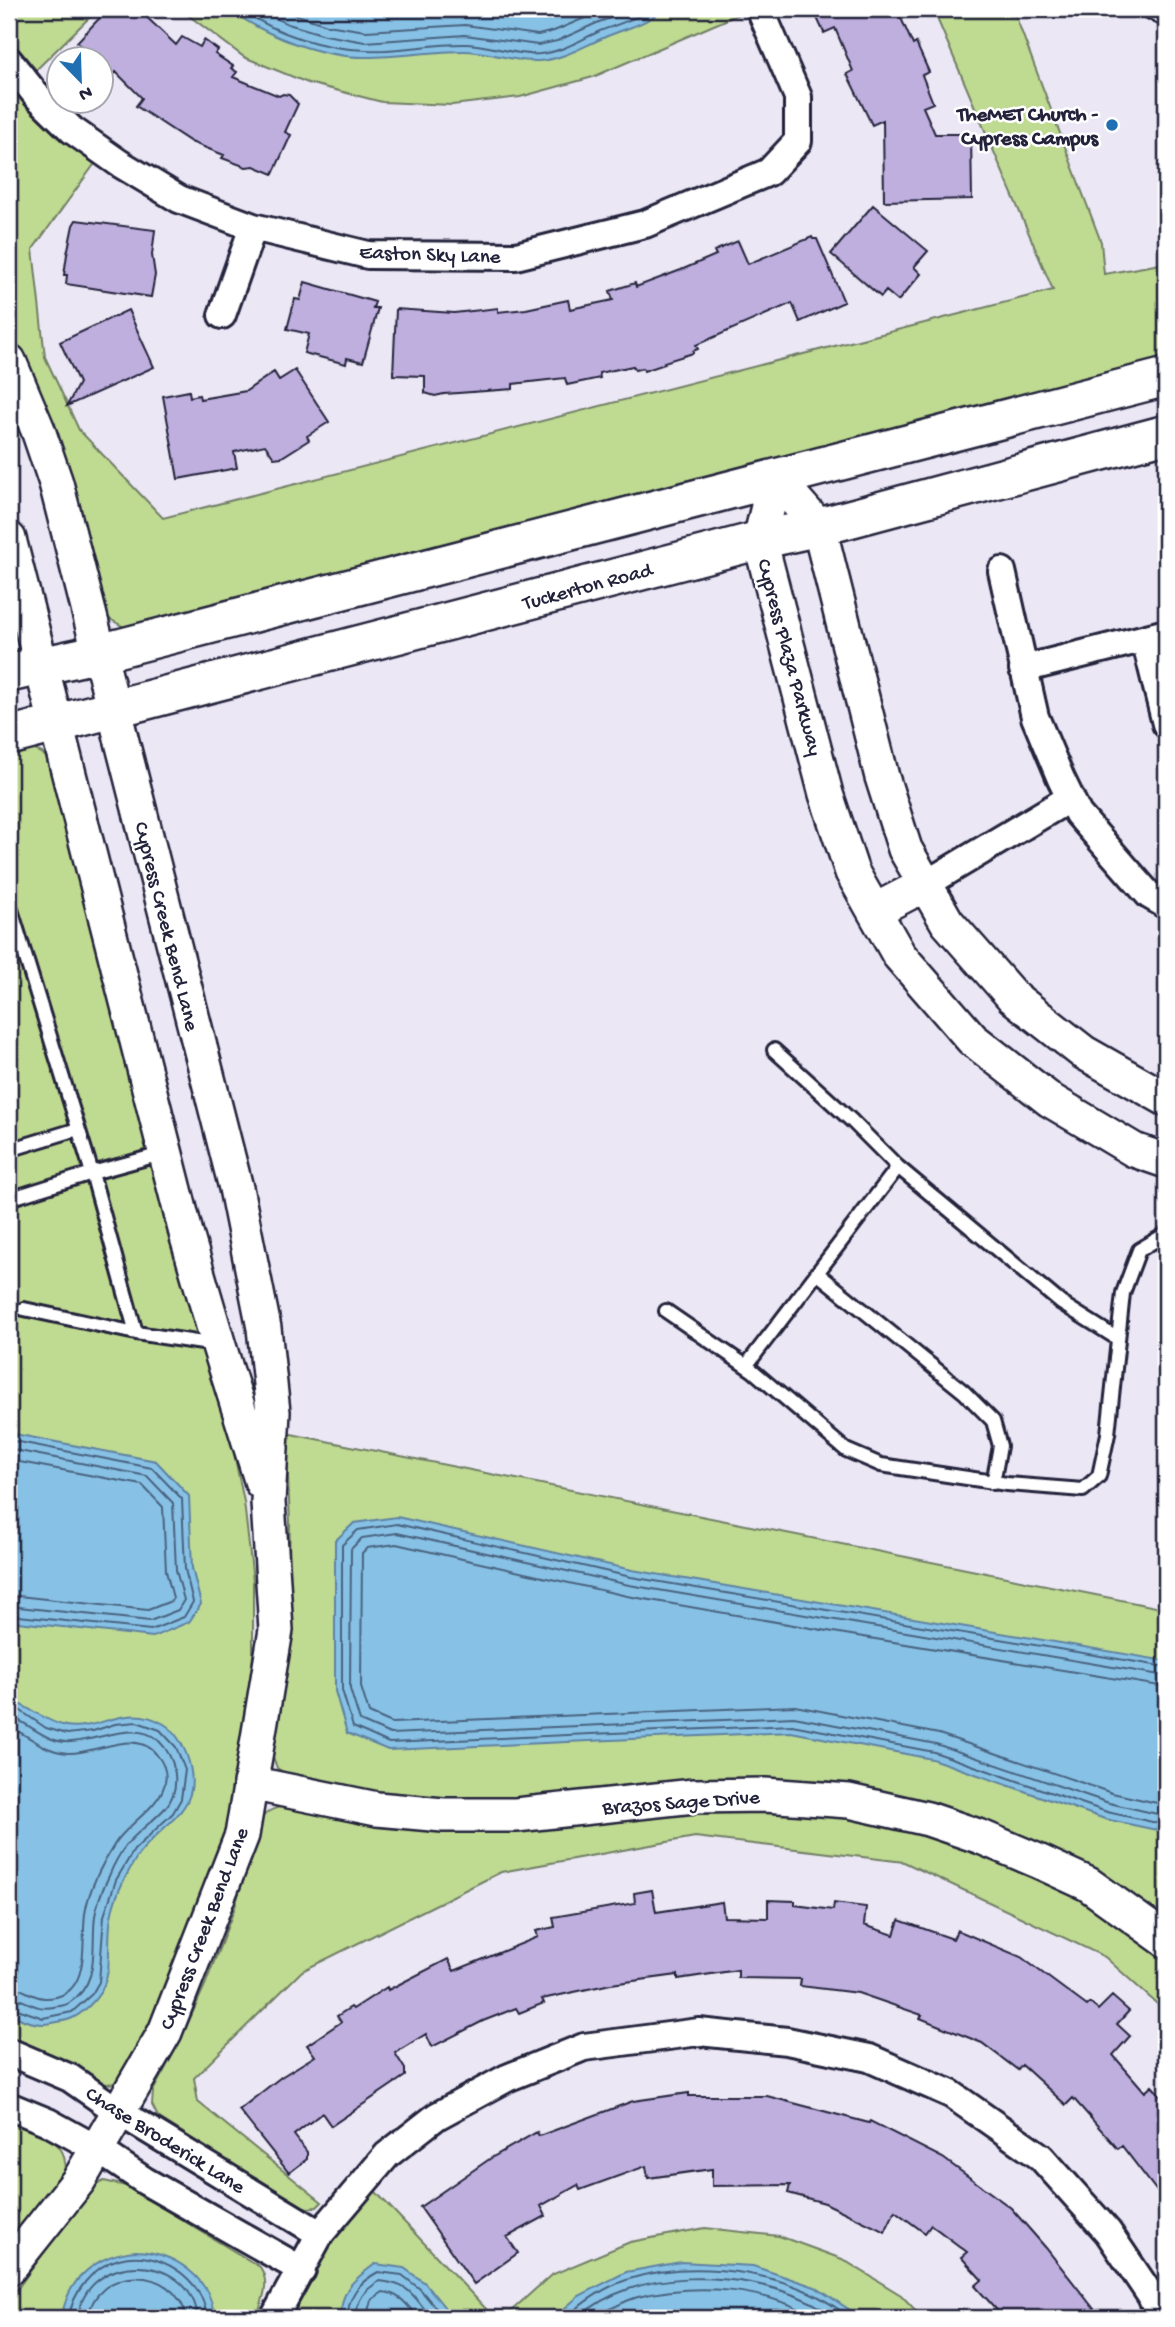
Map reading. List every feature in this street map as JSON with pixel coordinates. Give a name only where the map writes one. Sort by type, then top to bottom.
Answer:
[{"type":"main road","points":[[25,669],[100,653],[1166,377]]},
{"type":"main road","name":"Tuckerton Road","points":[[9,736],[760,540],[819,527],[1166,434]]},
{"type":"street","name":"Easton Sky Lane","points":[[9,61],[37,96],[72,130],[118,163],[179,199],[253,227],[368,255],[516,256],[645,225],[769,172],[798,141],[798,97],[760,9]]},
{"type":"street","points":[[222,315],[253,227]]},
{"type":"street","name":"Cypress Creek Bend Lane","points":[[9,360],[56,483],[236,1188],[251,1258],[264,1328],[273,1412],[268,1502],[276,1630],[242,1835],[165,2032],[79,2180],[9,2269]]},
{"type":"street","points":[[775,477],[819,527],[882,777],[905,849],[947,922],[1013,997],[1083,1052],[1166,1099]]},
{"type":"street","name":"Cypress Plaza Parkway","points":[[775,477],[760,540],[826,793],[852,872],[899,955],[972,1039],[1050,1100],[1134,1150],[1166,1161]]},
{"type":"street","name":"Cypress Creek Bend Lane","points":[[9,539],[25,669],[55,726],[166,1153],[219,1346],[268,1502]]},
{"type":"street","points":[[1002,571],[1035,717],[1070,798],[1078,814],[1149,895],[1166,905]]},
{"type":"street","points":[[1023,668],[1156,636],[1165,717]]},
{"type":"street","points":[[874,911],[926,884],[1070,798]]},
{"type":"street","name":"Brazos Sage Drive","points":[[250,1783],[377,1809],[443,1815],[516,1815],[694,1796],[765,1795],[849,1801],[928,1819],[1038,1861],[1088,1884],[1166,1940]]},
{"type":"street","points":[[274,2318],[320,2234],[387,2155],[437,2116],[507,2078],[584,2047],[699,2032],[787,2041],[869,2059],[951,2094],[1041,2157],[1108,2232],[1151,2297],[1160,2318]]},
{"type":"street","name":"Chase Broderick Lane","points":[[9,2052],[70,2078],[119,2112],[320,2234]]},
{"type":"street","name":"Chase Broderick Lane","points":[[9,2106],[48,2122],[97,2148],[145,2180],[302,2270]]},
{"type":"lane","points":[[1150,10],[1166,20]]},
{"type":"lane","points":[[9,903],[92,1173],[136,1333]]},
{"type":"lane","points":[[774,1050],[898,1167],[1061,1303],[1118,1339]]},
{"type":"lane","points":[[9,1150],[78,1129]]},
{"type":"lane","points":[[9,1199],[166,1153]]},
{"type":"lane","points":[[746,1366],[898,1167]]},
{"type":"lane","points":[[666,1311],[746,1366],[846,1450],[881,1465],[993,1483],[1083,1490],[1099,1476],[1108,1434],[1123,1293],[1139,1250],[1166,1234]]},
{"type":"lane","points":[[817,1273],[964,1392],[993,1421],[1000,1446],[993,1483]]},
{"type":"lane","points":[[24,1309],[136,1333],[219,1346]]},
{"type":"green space","points":[[9,9],[98,9],[60,46],[46,46],[46,60],[36,70],[9,38]]},
{"type":"green space","points":[[180,9],[742,9],[744,12],[593,77],[520,97],[452,105],[382,102],[308,83],[244,57]]},
{"type":"green space","points":[[933,9],[1013,9],[1101,242],[1104,274],[1166,263],[1166,360],[126,628],[108,618],[102,607],[24,365],[9,327],[9,82],[49,123],[96,162],[33,249],[45,357],[79,430],[163,518],[1053,290]]},
{"type":"green space","points":[[28,747],[42,753],[54,766],[228,1424],[244,1502],[253,1581],[253,1655],[244,1741],[228,1820],[207,1900],[150,2035],[117,2083],[106,2084],[9,2040],[9,749]]},
{"type":"green space","points":[[286,1433],[1166,1609],[1166,1917],[1106,1879],[914,1799],[828,1781],[762,1779],[501,1800],[442,1799],[382,1793],[288,1775],[277,1768],[272,1754],[288,1593],[290,1523]]},
{"type":"green space","points":[[288,1806],[720,1808],[801,1811],[905,1828],[1016,1866],[1126,1924],[1166,1956],[1166,2012],[1105,1957],[904,1862],[695,1837],[501,1872],[302,1971],[194,2078],[198,2102],[322,2202],[317,2207],[308,2208],[296,2205],[158,2117],[152,2105],[153,2091],[179,2043],[205,1985],[235,1907],[258,1824],[270,1811]]},
{"type":"green space","points":[[9,2119],[50,2138],[63,2153],[65,2163],[63,2175],[9,2250]]},
{"type":"green space","points":[[104,2181],[126,2186],[260,2267],[265,2286],[256,2318],[9,2318],[9,2300],[93,2186]]},
{"type":"green space","points":[[375,2191],[487,2310],[510,2312],[551,2275],[630,2242],[705,2228],[779,2236],[842,2259],[901,2295],[923,2318],[288,2318],[310,2275],[336,2234]]},
{"type":"water","points":[[229,9],[665,9],[642,23],[555,58],[538,61],[464,51],[368,57],[332,54],[295,44],[259,28]]},
{"type":"water","points":[[9,1433],[156,1461],[189,1496],[192,1568],[201,1604],[189,1622],[153,1637],[9,1621]]},
{"type":"water","points":[[397,1517],[632,1570],[1166,1661],[1166,1832],[1105,1819],[932,1759],[791,1732],[388,1750],[347,1733],[335,1691],[335,1541],[354,1523]]},
{"type":"water","points":[[9,1700],[66,1726],[90,1725],[125,1716],[151,1718],[164,1724],[177,1737],[186,1753],[191,1772],[188,1800],[172,1821],[139,1854],[119,1890],[111,1917],[107,1975],[98,1996],[76,2016],[46,2024],[23,2020],[9,2010]]},
{"type":"water","points":[[136,2251],[164,2256],[188,2270],[206,2290],[212,2303],[214,2318],[62,2318],[70,2292],[86,2271],[109,2257]]},
{"type":"water","points":[[681,2262],[753,2266],[815,2287],[862,2318],[553,2318],[579,2296],[626,2272]]},
{"type":"water","points":[[375,2264],[404,2268],[425,2283],[453,2318],[340,2318],[346,2292],[360,2275]]},
{"type":"building","points":[[108,9],[138,9],[176,45],[182,37],[200,47],[204,40],[218,50],[215,54],[233,66],[231,68],[237,72],[233,77],[279,96],[289,95],[298,104],[285,132],[291,135],[273,174],[222,158],[224,155],[191,142],[136,106],[142,98],[116,72],[116,46],[81,46],[77,42]]},
{"type":"building","points":[[813,9],[897,9],[929,72],[922,75],[933,103],[923,107],[935,134],[971,134],[972,199],[884,201],[883,120],[872,125],[847,74],[853,71],[835,28],[824,33]]},
{"type":"building","points":[[873,205],[928,251],[914,267],[921,274],[898,301],[886,291],[881,297],[831,254]]},
{"type":"building","points":[[76,220],[155,230],[152,255],[155,275],[151,297],[66,284],[67,275],[64,275],[67,254]]},
{"type":"building","points":[[812,237],[817,239],[844,302],[800,322],[792,303],[696,345],[698,349],[693,353],[664,362],[665,364],[644,371],[643,368],[635,370],[633,366],[599,373],[600,378],[567,385],[565,378],[513,384],[513,389],[435,396],[425,393],[425,376],[393,375],[396,309],[454,313],[498,308],[498,312],[568,300],[570,309],[613,300],[610,291],[635,283],[636,287],[681,270],[716,255],[714,251],[738,241],[748,264]]},
{"type":"building","points":[[305,282],[375,302],[373,308],[378,308],[363,362],[347,358],[346,364],[304,353],[309,334],[287,329],[295,299],[300,300]]},
{"type":"building","points":[[128,310],[154,367],[67,406],[79,383],[60,342]]},
{"type":"building","points":[[295,370],[329,422],[307,436],[309,440],[282,457],[274,458],[265,445],[234,452],[237,468],[178,479],[163,396],[189,391],[190,397],[199,395],[200,399],[246,391],[274,372],[279,380]]},
{"type":"building","points":[[652,1890],[656,1912],[722,1902],[724,1917],[768,1918],[768,1900],[795,1901],[795,1905],[833,1910],[834,1903],[866,1907],[864,1925],[894,1935],[899,1920],[953,1939],[957,1930],[1021,1957],[1087,2006],[1090,2003],[1098,2010],[1112,1996],[1129,2011],[1117,2024],[1130,2036],[1113,2055],[1145,2092],[1152,2086],[1166,2102],[1166,2203],[1122,2146],[1118,2149],[1073,2098],[1066,2105],[1022,2065],[1018,2070],[982,2043],[920,2018],[922,2015],[858,1993],[800,1986],[801,1979],[738,1978],[738,1970],[678,1979],[678,1975],[611,1984],[542,1999],[544,2003],[519,2013],[516,2008],[483,2021],[432,2047],[426,2034],[395,2053],[405,2069],[405,2076],[331,2126],[322,2113],[294,2135],[307,2152],[307,2159],[289,2173],[239,2110],[281,2077],[315,2056],[307,2045],[341,2022],[337,2016],[387,1987],[388,1990],[448,1959],[454,1971],[538,1937],[536,1931],[555,1927],[553,1917],[635,1903],[634,1893]]},
{"type":"building","points":[[689,2093],[689,2096],[767,2096],[869,2123],[870,2121],[943,2158],[1011,2208],[1094,2309],[1082,2318],[1004,2318],[975,2286],[982,2280],[961,2257],[967,2252],[931,2225],[925,2233],[895,2211],[885,2232],[825,2203],[788,2193],[790,2185],[712,2186],[712,2169],[648,2178],[646,2166],[580,2190],[578,2185],[541,2206],[546,2216],[507,2237],[518,2253],[474,2284],[420,2207],[491,2158],[537,2132],[539,2136],[633,2101]]},
{"type":"place","name":"TheMET Church - Cypress Campus","points":[[1112,125]]}]
